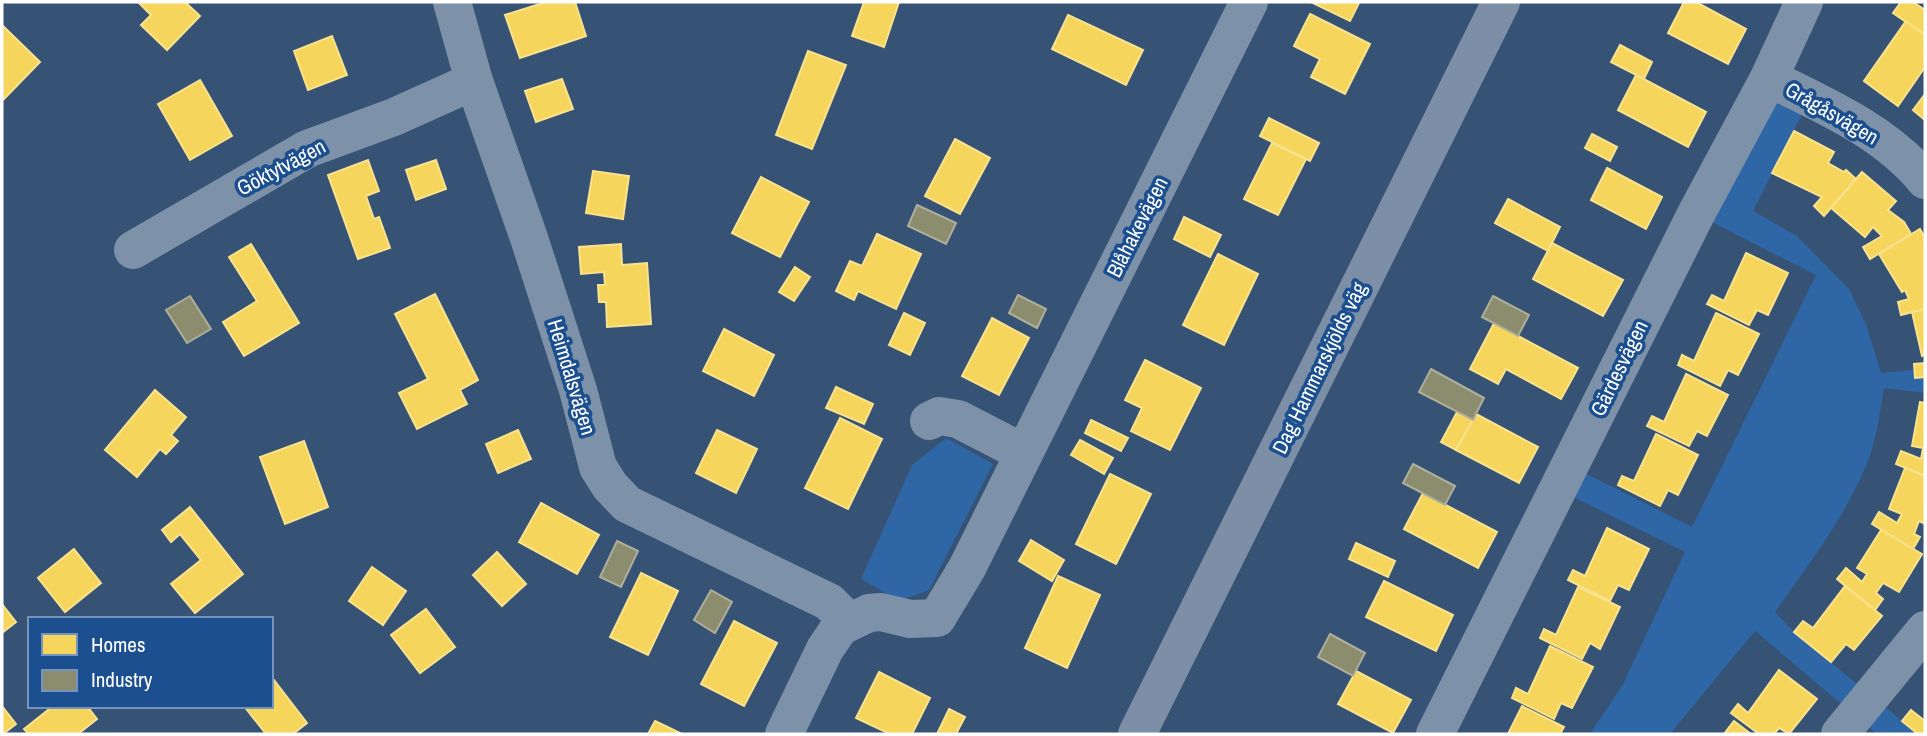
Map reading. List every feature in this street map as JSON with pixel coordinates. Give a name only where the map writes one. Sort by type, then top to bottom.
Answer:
[{"type":"main road","name":"Dag Hammarskjölds väg","points":[[1136,734],[1501,2]]},
{"type":"street","name":"Heimdalsvägen","points":[[452,2],[474,81],[578,390],[598,467],[610,486],[627,504],[829,602],[842,615],[840,627]]},
{"type":"street","name":"Blåhakevägen","points":[[840,627],[869,613],[881,612],[910,619],[937,618],[967,568],[1249,2]]},
{"type":"street","name":"Gärdesvägen","points":[[1435,734],[1696,214],[1769,78],[1804,2]]},
{"type":"street","name":"Grågåsvägen","points":[[1769,78],[1846,117],[1879,138],[1925,180]]},
{"type":"street","name":"Göktytvägen","points":[[133,250],[307,149],[394,117],[474,81]]},
{"type":"street","points":[[929,421],[939,416],[958,419],[1024,453]]},
{"type":"street","points":[[784,734],[825,649],[840,627]]},
{"type":"street","points":[[1840,734],[1925,631]]},
{"type":"shaded area","points":[[1769,78],[1810,98],[1753,211],[1797,236],[1849,289],[1866,324],[1881,373],[1914,370],[1916,378],[1925,377],[1925,393],[1884,388],[1874,443],[1859,481],[1826,539],[1775,612],[1794,632],[1918,734],[1877,734],[1755,631],[1670,734],[1590,734],[1623,684],[1685,552],[1559,490],[1571,466],[1692,527],[1816,275],[1696,214]]},
{"type":"shaded area","points":[[946,438],[993,464],[929,590],[899,601],[861,579],[912,465]]},
{"type":"building: Homes","points":[[138,2],[185,2],[200,16],[167,50],[141,25],[151,15]]},
{"type":"building: Homes","points":[[546,2],[575,2],[586,36],[520,58],[505,15]]},
{"type":"building: Homes","points":[[864,2],[899,2],[884,47],[852,36]]},
{"type":"building: Homes","points":[[1311,2],[1357,2],[1359,3],[1350,21]]},
{"type":"building: Homes","points":[[1684,2],[1696,2],[1746,29],[1728,64],[1668,33]]},
{"type":"building: Homes","points":[[1901,2],[1913,2],[1925,10],[1925,35],[1893,13]]},
{"type":"building: Homes","points":[[1310,14],[1370,44],[1345,94],[1311,77],[1320,59],[1294,46]]},
{"type":"building: Homes","points":[[1068,15],[1143,50],[1126,85],[1052,49]]},
{"type":"building: Homes","points":[[1906,21],[1925,35],[1925,67],[1898,106],[1864,81]]},
{"type":"building: Homes","points":[[2,25],[40,62],[2,101]]},
{"type":"building: Homes","points":[[332,36],[347,75],[308,90],[294,51]]},
{"type":"building: Homes","points":[[1620,45],[1652,62],[1644,79],[1611,62]]},
{"type":"building: Homes","points":[[808,51],[846,65],[812,149],[776,135]]},
{"type":"building: Homes","points":[[1636,75],[1706,112],[1688,147],[1618,110]]},
{"type":"building: Homes","points":[[562,79],[573,109],[536,122],[525,91]]},
{"type":"building: Homes","points":[[200,80],[232,136],[190,160],[158,104]]},
{"type":"building: Homes","points":[[1925,94],[1925,120],[1913,110]]},
{"type":"building: Homes","points":[[1269,118],[1319,143],[1310,161],[1260,136]]},
{"type":"building: Homes","points":[[1794,131],[1834,152],[1828,163],[1844,172],[1846,170],[1856,179],[1824,216],[1814,206],[1822,197],[1772,173]]},
{"type":"building: Homes","points":[[1592,134],[1617,147],[1610,161],[1585,148]]},
{"type":"building: Homes","points":[[955,139],[990,158],[960,214],[925,196]]},
{"type":"building: Homes","points":[[1272,143],[1306,159],[1278,215],[1244,199]]},
{"type":"building: Homes","points":[[368,160],[379,191],[366,196],[374,219],[379,217],[390,248],[358,259],[328,175]]},
{"type":"building: Homes","points":[[436,160],[446,189],[416,200],[406,170]]},
{"type":"building: Homes","points":[[1607,168],[1662,197],[1646,229],[1591,200]]},
{"type":"building: Homes","points":[[593,171],[629,176],[623,219],[586,213]]},
{"type":"building: Homes","points":[[1862,172],[1896,201],[1888,210],[1904,222],[1911,234],[1870,259],[1863,247],[1882,236],[1873,227],[1865,237],[1831,208]]},
{"type":"building: Homes","points":[[761,177],[809,202],[780,257],[732,233]]},
{"type":"building: Homes","points":[[1508,199],[1560,227],[1548,251],[1495,223]]},
{"type":"building: Homes","points":[[1184,217],[1221,235],[1210,257],[1174,239]]},
{"type":"building: Homes","points":[[1920,229],[1925,238],[1925,309],[1901,315],[1898,302],[1909,299],[1879,254]]},
{"type":"building: Homes","points":[[877,234],[921,254],[896,309],[858,291],[854,300],[836,291],[850,261],[862,266]]},
{"type":"building: Homes","points":[[1552,243],[1623,280],[1603,316],[1533,279]]},
{"type":"building: Homes","points":[[251,244],[299,323],[244,356],[223,322],[257,301],[229,257]]},
{"type":"building: Homes","points":[[621,244],[622,265],[647,263],[651,324],[607,327],[606,302],[599,302],[598,285],[605,285],[604,272],[581,274],[579,247]]},
{"type":"building: Homes","points":[[1746,253],[1788,273],[1768,315],[1757,310],[1749,325],[1707,304],[1712,295],[1724,301]]},
{"type":"building: Homes","points":[[1218,254],[1258,274],[1224,345],[1183,325]]},
{"type":"building: Homes","points":[[795,267],[810,277],[794,301],[779,292]]},
{"type":"building: Homes","points":[[435,294],[478,380],[460,390],[467,404],[417,429],[399,393],[428,379],[395,314]]},
{"type":"building: Homes","points":[[1925,309],[1925,355],[1922,356],[1912,312]]},
{"type":"building: Homes","points":[[904,313],[925,323],[910,355],[889,345]]},
{"type":"building: Homes","points":[[1716,313],[1759,334],[1738,375],[1728,370],[1720,386],[1678,365],[1682,355],[1694,361]]},
{"type":"building: Homes","points":[[992,318],[1029,338],[999,395],[962,376]]},
{"type":"building: Homes","points":[[1494,323],[1578,368],[1561,399],[1506,369],[1498,384],[1470,369]]},
{"type":"building: Homes","points":[[724,329],[774,355],[754,396],[703,371]]},
{"type":"building: Homes","points":[[1145,360],[1201,388],[1170,450],[1131,431],[1142,408],[1125,400]]},
{"type":"building: Homes","points":[[1925,363],[1925,377],[1915,378],[1914,364]]},
{"type":"building: Homes","points":[[1686,374],[1728,395],[1707,436],[1697,431],[1689,446],[1647,426],[1652,416],[1664,422]]},
{"type":"building: Homes","points":[[836,387],[873,404],[864,424],[826,408]]},
{"type":"building: Homes","points":[[155,390],[186,417],[171,435],[178,441],[166,454],[160,449],[137,477],[105,450]]},
{"type":"building: Homes","points":[[1920,402],[1925,403],[1925,476],[1896,464],[1901,451],[1921,459],[1923,448],[1912,446]]},
{"type":"building: Homes","points":[[1457,412],[1473,420],[1456,450],[1441,442]]},
{"type":"building: Homes","points":[[1476,414],[1538,447],[1519,483],[1456,450]]},
{"type":"building: Homes","points":[[840,418],[882,439],[848,509],[805,488]]},
{"type":"building: Homes","points":[[1091,420],[1128,438],[1121,451],[1085,433]]},
{"type":"building: Homes","points":[[518,430],[531,459],[498,473],[486,444]]},
{"type":"building: Homes","points":[[717,430],[757,449],[736,493],[696,473]]},
{"type":"building: Homes","points":[[1656,434],[1698,455],[1678,495],[1668,490],[1660,506],[1618,485],[1622,476],[1634,481]]},
{"type":"building: Homes","points":[[1080,440],[1113,458],[1104,474],[1071,455]]},
{"type":"building: Homes","points":[[304,441],[328,507],[285,524],[260,457]]},
{"type":"building: Homes","points":[[1905,468],[1925,476],[1925,524],[1919,521],[1914,534],[1920,537],[1913,549],[1872,524],[1879,512],[1897,523],[1902,514],[1889,509]]},
{"type":"building: Homes","points":[[1110,474],[1151,494],[1116,564],[1076,544]]},
{"type":"building: Homes","points":[[1423,493],[1497,532],[1478,568],[1404,529]]},
{"type":"building: Homes","points":[[541,503],[599,535],[577,574],[519,542]]},
{"type":"building: Homes","points":[[190,507],[243,574],[195,613],[171,584],[201,560],[180,534],[171,542],[162,530]]},
{"type":"building: Homes","points":[[1607,528],[1649,549],[1629,590],[1618,585],[1610,601],[1568,580],[1573,570],[1585,576]]},
{"type":"building: Homes","points":[[1881,530],[1922,554],[1899,592],[1883,583],[1876,593],[1883,599],[1875,610],[1837,579],[1846,568],[1862,582],[1867,574],[1857,568]]},
{"type":"building: Homes","points":[[1031,540],[1064,560],[1052,581],[1019,561]]},
{"type":"building: Homes","points":[[1356,543],[1395,561],[1388,577],[1349,559]]},
{"type":"building: Homes","points":[[74,549],[101,583],[65,612],[38,578]]},
{"type":"building: Homes","points":[[497,552],[526,584],[502,606],[473,575]]},
{"type":"building: Homes","points":[[372,567],[406,591],[383,625],[349,601]]},
{"type":"building: Homes","points":[[641,573],[678,591],[648,655],[610,637]]},
{"type":"building: Homes","points":[[1058,576],[1100,595],[1067,668],[1025,648]]},
{"type":"building: Homes","points":[[1384,581],[1453,615],[1436,651],[1366,617]]},
{"type":"building: Homes","points":[[1845,586],[1882,616],[1854,650],[1846,644],[1831,662],[1794,632],[1803,621],[1813,628]]},
{"type":"building: Homes","points":[[1578,587],[1620,607],[1600,649],[1590,643],[1582,659],[1540,638],[1544,629],[1556,635]]},
{"type":"building: Homes","points":[[2,604],[16,622],[2,633]]},
{"type":"building: Homes","points":[[426,609],[455,647],[420,673],[391,635]]},
{"type":"building: Homes","points":[[734,621],[777,643],[744,706],[701,684]]},
{"type":"building: Homes","points":[[1550,646],[1593,667],[1572,708],[1561,703],[1554,719],[1512,698],[1516,688],[1528,694]]},
{"type":"building: Homes","points":[[1779,670],[1817,699],[1789,734],[1779,728],[1774,734],[1759,734],[1731,713],[1738,704],[1748,713]]},
{"type":"building: Homes","points":[[1356,671],[1411,700],[1393,733],[1338,704]]},
{"type":"building: Homes","points":[[879,672],[930,698],[912,734],[890,734],[856,718]]},
{"type":"building: Homes","points":[[273,681],[307,723],[293,734],[266,734],[246,708],[273,708]]},
{"type":"building: Homes","points":[[2,706],[16,724],[3,734],[2,734]]},
{"type":"building: Homes","points":[[1522,706],[1564,727],[1560,734],[1508,734]]},
{"type":"building: Homes","points":[[50,708],[89,708],[97,719],[78,734],[29,734],[24,729]]},
{"type":"building: Homes","points":[[949,709],[965,717],[956,734],[937,734]]},
{"type":"building: Homes","points":[[1911,710],[1925,721],[1925,734],[1918,734],[1902,721]]},
{"type":"building: Homes","points":[[655,721],[682,734],[648,734]]},
{"type":"building: Homes","points":[[1734,721],[1751,734],[1724,734]]},
{"type":"building: Industry","points":[[917,205],[956,223],[946,244],[908,226]]},
{"type":"building: Industry","points":[[1018,295],[1046,309],[1037,328],[1009,313]]},
{"type":"building: Industry","points":[[190,296],[211,329],[187,343],[166,310]]},
{"type":"building: Industry","points":[[1493,296],[1529,315],[1518,336],[1482,317]]},
{"type":"building: Industry","points":[[1431,369],[1484,398],[1473,420],[1419,392]]},
{"type":"building: Industry","points":[[1413,464],[1455,486],[1445,505],[1403,483]]},
{"type":"building: Industry","points":[[617,541],[638,551],[621,587],[600,577]]},
{"type":"building: Industry","points":[[711,590],[732,602],[715,633],[694,620]]},
{"type":"building: Industry","points":[[1330,634],[1365,653],[1353,676],[1318,657]]}]
